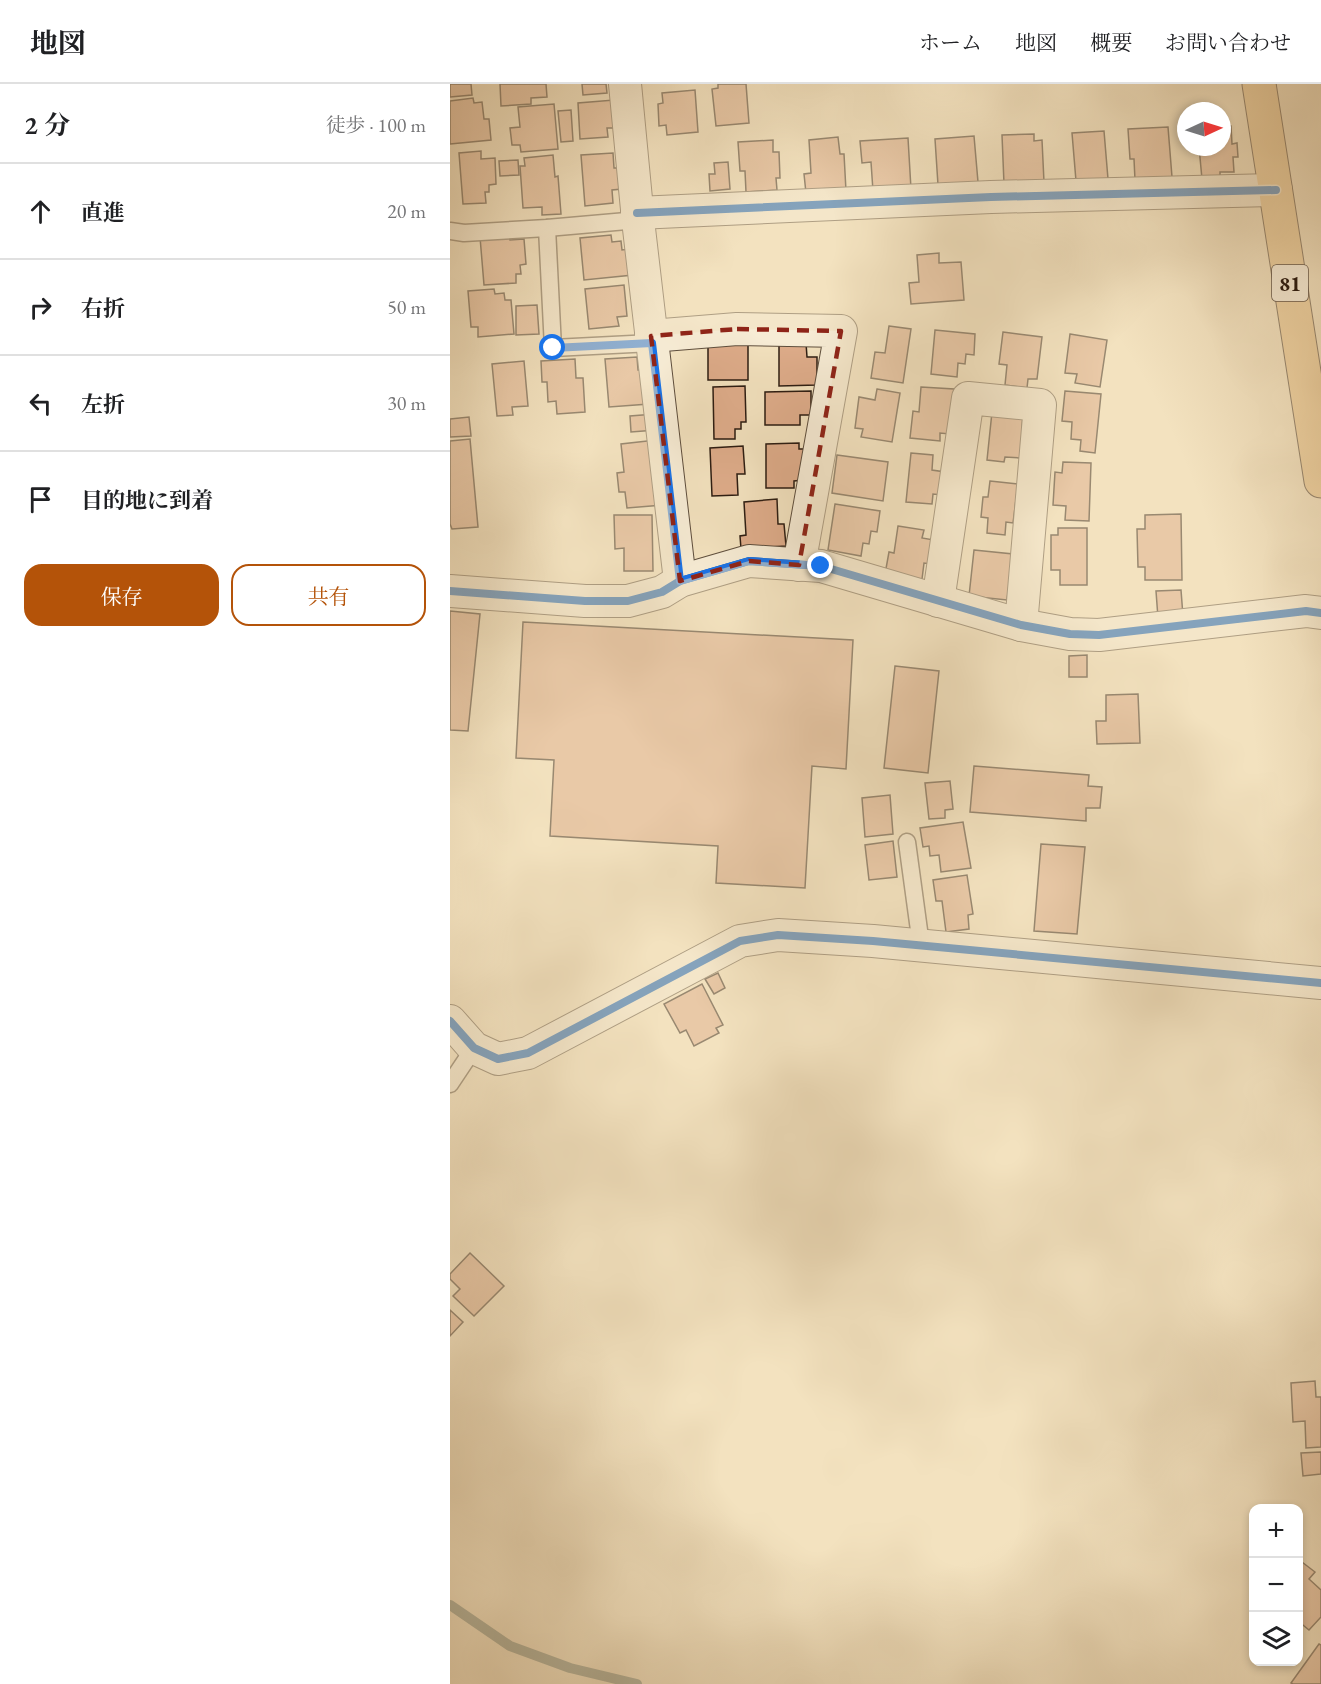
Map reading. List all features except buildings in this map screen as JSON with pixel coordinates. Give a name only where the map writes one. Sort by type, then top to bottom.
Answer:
[{"type":"main road","name":"81","points":[[1259,84],[1321,481]]},
{"type":"street","points":[[625,84],[680,581]]},
{"type":"street","points":[[638,217],[991,197],[1276,190]]},
{"type":"street","points":[[652,339],[737,329],[842,331],[799,565]]},
{"type":"street","points":[[938,601],[968,398],[1040,405],[1021,625]]},
{"type":"street","points":[[450,591],[585,601],[628,601],[662,592],[680,581],[749,561],[821,566],[1021,625],[1070,634],[1099,635],[1306,611],[1321,613]]},
{"type":"street","points":[[450,1021],[474,1048],[498,1059],[528,1053],[740,941],[778,935],[921,945],[1321,983]]},
{"type":"lane","points":[[450,231],[464,233],[547,228],[638,217]]},
{"type":"lane","points":[[547,228],[553,348],[652,339]]},
{"type":"lane","points":[[907,842],[921,945]]},
{"type":"lane","points":[[450,1084],[474,1048]]},
{"type":"highlighted area","points":[[737,329],[841,331],[799,565],[749,561],[680,581],[651,336]]},
{"type":"waterway","points":[[450,1605],[510,1646],[570,1668],[637,1684]]},
{"type":"cycle path","points":[[637,213],[991,197],[1276,190]]},
{"type":"cycle path","points":[[450,591],[585,601],[628,601],[662,592],[680,581],[749,561],[821,566],[1021,625],[1070,634],[1099,635],[1306,611],[1321,613]]},
{"type":"cycle path","points":[[450,1021],[474,1048],[498,1059],[528,1053],[740,941],[778,935],[873,941],[1321,983]]},
{"type":"route","points":[[553,348],[652,343],[680,581],[749,561],[821,566]]}]
